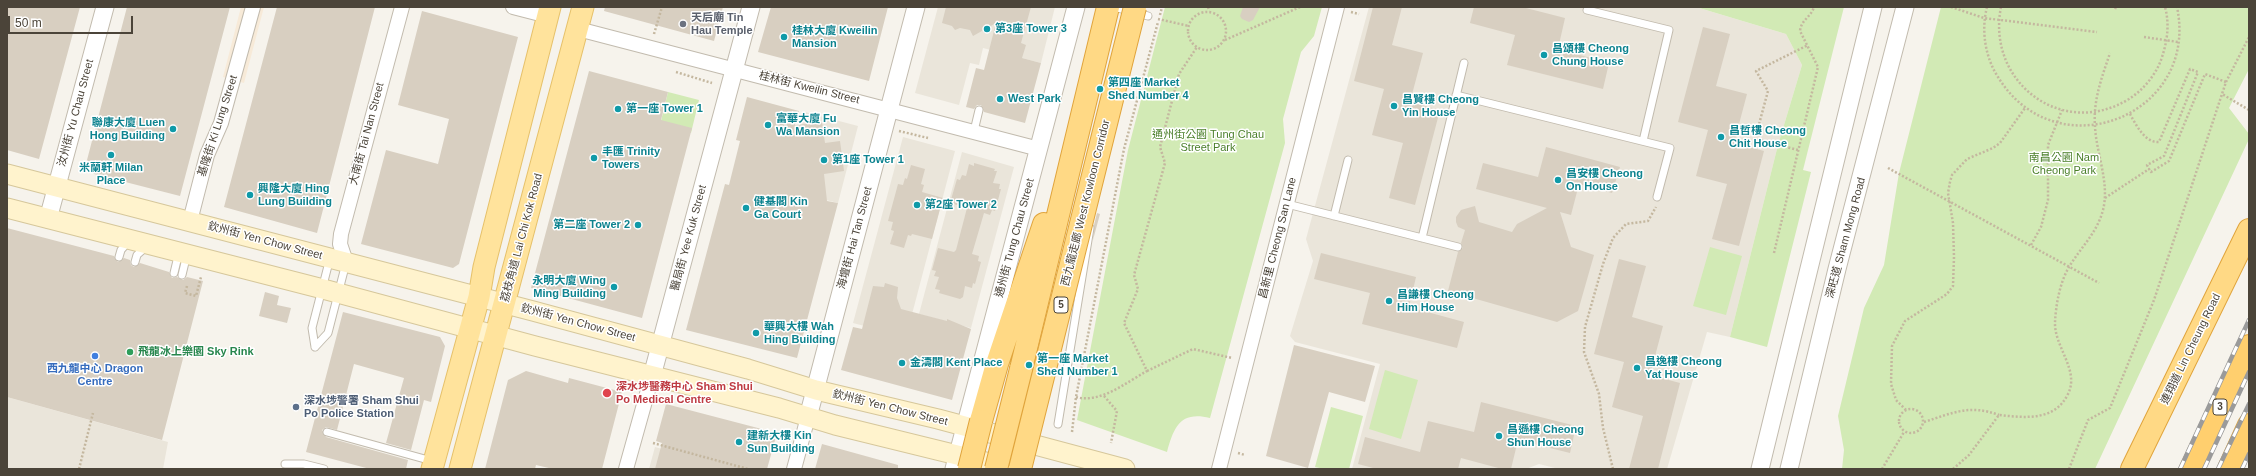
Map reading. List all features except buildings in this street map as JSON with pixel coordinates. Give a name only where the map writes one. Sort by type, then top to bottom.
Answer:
[{"type":"highway","name":"西九龍走廊 West Kowloon Corridor","points":[[996,469],[1067,186],[1077,135],[1108,7]]},
{"type":"highway","name":"西九龍走廊 West Kowloon Corridor","points":[[1020,469],[1101,141],[1142,11]]},
{"type":"highway","points":[[960,464],[1077,135]]},
{"type":"highway","name":"連翔道 Lin Cheung Road","points":[[2132,469],[2249,230]]},
{"type":"highway","name":"3","points":[[2191,469],[2249,346]]},
{"type":"highway","points":[[2228,469],[2249,425]]},
{"type":"main road","name":"荔枝角道 Lai Chi Kok Road","points":[[460,469],[583,7]]},
{"type":"main road","points":[[433,465],[479,297],[484,268],[549,11]]},
{"type":"main road","name":"欽州街 Yen Chow Street","points":[[7,174],[479,297],[748,369],[816,390],[1125,469]]},
{"type":"main road","points":[[7,208],[151,244],[808,417],[960,464],[1014,469]]},
{"type":"street","name":"汝州街 Yu Chau Street","points":[[48,219],[105,7]]},
{"type":"street","name":"基隆街 Ki Lung Street","points":[[190,221],[207,155],[221,123],[253,7]]},
{"type":"street","name":"大南街 Tai Nan Street","points":[[338,260],[341,234],[402,7]]},
{"type":"street","points":[[513,7],[549,11]]},
{"type":"street","name":"醫局街 Yee Kuk Street","points":[[626,469],[751,7]]},
{"type":"street","name":"海壇街 Hai Tan Street","points":[[794,469],[916,7]]},
{"type":"street","name":"通州街 Tung Chau Street","points":[[960,464],[964,427],[1076,7]]},
{"type":"street","name":"昌新里 Cheong San Lane","points":[[1219,469],[1337,7]]},
{"type":"street","points":[[1760,469],[1873,7]]},
{"type":"street","name":"深旺道 Sham Mong Road","points":[[1789,469],[1839,262],[1905,7]]},
{"type":"street","name":"桂林街 Kweilin Street","points":[[578,29],[1039,149]]},
{"type":"lane","points":[[1114,7],[1142,11]]},
{"type":"lane","points":[[1587,10],[1669,30],[1643,141]]},
{"type":"lane","points":[[1422,238],[1464,63]]},
{"type":"lane","points":[[1456,95],[1670,148],[1657,197]]},
{"type":"lane","points":[[974,131],[979,110]]},
{"type":"lane","points":[[1058,424],[1091,219],[1101,141]]},
{"type":"lane","points":[[1334,216],[1348,160]]},
{"type":"lane","points":[[1287,204],[1458,247]]},
{"type":"lane","points":[[119,257],[125,244],[132,240]]},
{"type":"lane","points":[[135,262],[142,249],[151,244]]},
{"type":"lane","points":[[178,274],[183,253]]},
{"type":"lane","points":[[338,260],[330,291],[312,328],[315,347],[328,333],[330,291],[338,260]]},
{"type":"lane","points":[[327,432],[433,465]]},
{"type":"lane","points":[[285,464],[304,464],[324,469]]},
{"type":"path","points":[[654,35],[662,7]]},
{"type":"path","points":[[1072,432],[1076,397],[1124,149],[1162,7]]},
{"type":"path","points":[[1208,7],[1210,12]]},
{"type":"path","points":[[1225,40],[1300,7]]},
{"type":"path","points":[[1774,253],[1818,67],[1800,31],[1801,26],[1810,17],[1814,7]]},
{"type":"path","points":[[1951,7],[1984,18],[2097,32]]},
{"type":"path","points":[[1987,7],[1984,18],[1985,44],[1992,68],[2006,90],[2025,108],[2046,120],[2070,126],[2094,126],[2113,122],[2130,114],[2153,96],[2170,71],[2178,42],[2177,7]]},
{"type":"path","points":[[2001,7],[1998,25],[2002,53],[2015,79],[2036,99],[2062,110],[2089,113],[2116,107],[2139,92],[2157,71],[2167,45],[2168,17],[2165,7]]},
{"type":"path","points":[[1210,12],[1220,16],[1225,22],[1227,33],[1225,40],[1221,45],[1210,50],[1197,47],[1189,38],[1189,26],[1196,15],[1210,12]]},
{"type":"path","points":[[1162,21],[1189,26]]},
{"type":"path","points":[[647,33],[662,37]]},
{"type":"path","points":[[2144,37],[2178,42]]},
{"type":"path","points":[[2069,469],[2088,420],[2110,408],[2154,300],[2226,82],[2249,37]]},
{"type":"path","points":[[1798,150],[1755,139],[1768,91],[1756,71],[1808,45]]},
{"type":"path","points":[[1147,371],[1124,323],[1138,289],[1134,275],[1165,162],[1160,147],[1179,74],[1197,47]]},
{"type":"path","points":[[1906,410],[1899,420],[1904,431],[1911,434],[1919,432],[1924,422],[1965,410],[1976,409],[1999,415],[2024,417],[2047,415],[2057,408],[2069,393],[2071,374],[2058,341],[2055,324],[2061,285],[2069,266],[2094,231],[2103,209],[2105,198],[2094,126],[2097,89],[2110,53]]},
{"type":"path","points":[[2130,114],[2142,134],[2156,142],[2159,142],[2190,69],[2198,72],[2164,156],[2147,165],[2149,169]]},
{"type":"path","points":[[674,72],[712,82],[710,90]]},
{"type":"path","points":[[2149,169],[2151,172],[2169,161],[2205,74],[2226,82]]},
{"type":"path","points":[[2222,94],[2249,110]]},
{"type":"path","points":[[1924,422],[1918,411],[1906,410],[1896,400],[1891,384],[1892,346],[1905,321],[1947,294],[1953,286],[1953,223],[1949,200],[1950,182],[1962,163],[1968,158],[1997,146],[2025,108]]},
{"type":"path","points":[[2031,245],[2041,227],[2048,200],[2048,145],[2062,110]]},
{"type":"path","points":[[897,138],[900,131],[929,138]]},
{"type":"path","points":[[1888,168],[2099,283]]},
{"type":"path","points":[[2105,198],[2149,169]]},
{"type":"path","points":[[1614,469],[1603,428],[1599,394],[1584,352],[1585,327],[1602,264],[1613,238],[1626,224],[1648,221],[1656,210],[1657,197]]},
{"type":"path","points":[[188,283],[185,293],[196,296],[201,277]]},
{"type":"path","points":[[1076,397],[1082,398],[1104,396],[1147,371],[1193,349],[1232,358]]},
{"type":"path","points":[[1104,396],[1117,411],[1111,443]]},
{"type":"path","points":[[79,469],[93,413]]},
{"type":"path","points":[[1953,469],[1969,456],[1999,415]]},
{"type":"path","points":[[1882,469],[1904,431]]},
{"type":"path","points":[[653,443],[748,469]]},
{"type":"shaded area","points":[[241,7],[264,7],[244,83],[223,77]]},
{"type":"shaded area","points":[[938,7],[1055,7],[1041,63],[983,48],[979,65],[970,63],[959,105],[915,93]]},
{"type":"shaded area","points":[[1369,7],[1696,7],[1786,34],[1802,65],[1778,145],[1730,337],[1707,332],[1667,469],[1559,469],[1539,464],[1526,469],[1352,469],[1380,364],[1295,342],[1290,336],[1313,261],[1306,239]]},
{"type":"shaded area","points":[[805,112],[858,126],[838,203],[786,190]]},
{"type":"shaded area","points":[[903,137],[955,151],[906,337],[853,323]]},
{"type":"shaded area","points":[[962,152],[1014,167],[971,328],[919,314]]},
{"type":"shaded area","points":[[7,397],[168,442],[163,469],[7,469]]},
{"type":"shaded area","points":[[655,447],[706,461],[704,469],[649,469]]},
{"type":"green space","name":"通州街公園 Tung Chau Street Park","points":[[1165,7],[1322,7],[1314,36],[1301,52],[1283,119],[1285,143],[1210,418],[1200,416],[1185,419],[1180,423],[1172,435],[1167,452],[1077,420],[1128,150]]},
{"type":"green space","points":[[1696,7],[1844,7],[1803,170],[1811,172],[1767,347],[1730,337],[1778,145],[1802,65],[1786,34]]},
{"type":"green space","name":"南昌公園 Nam Cheong Park","points":[[1941,7],[2249,7],[2249,69],[2229,108],[2249,134],[2249,139],[2095,469],[1842,469],[1844,450],[1838,416],[1864,308],[1884,265],[1899,173]]},
{"type":"green space","points":[[668,92],[699,100],[691,133],[660,125]]},
{"type":"green space","points":[[1710,247],[1742,256],[1726,315],[1693,306]]},
{"type":"green space","points":[[1385,370],[1418,380],[1401,439],[1369,429]]},
{"type":"green space","points":[[1331,407],[1363,416],[1349,469],[1324,469],[1315,467]]},
{"type":"railway","points":[[2180,469],[2249,320]]},
{"type":"railway","points":[[2204,469],[2249,372]]},
{"type":"railway","points":[[2218,469],[2249,404]]},
{"type":"railway","points":[[2242,469],[2249,454]]},
{"type":"place","name":"天后廟 Tin Hau Temple","points":[[683,24]]},
{"type":"place","name":"第3座 Tower 3","points":[[987,29]]},
{"type":"place","name":"桂林大廈 Kweilin Mansion","points":[[784,37]]},
{"type":"place","name":"昌頌樓 Cheong Chung House","points":[[1544,55]]},
{"type":"place","name":"第四座 Market Shed Number 4","points":[[1100,89]]},
{"type":"place","name":"West Park","points":[[1000,99]]},
{"type":"place","name":"昌賢樓 Cheong Yin House","points":[[1394,106]]},
{"type":"place","name":"第一座 Tower 1","points":[[618,109]]},
{"type":"place","name":"富華大廈 Fu Wa Mansion","points":[[768,125]]},
{"type":"place","name":"聯康大廈 Luen Hong Building","points":[[173,129]]},
{"type":"place","name":"昌哲樓 Cheong Chit House","points":[[1721,137]]},
{"type":"place","name":"米蘭軒 Milan Place","points":[[111,155]]},
{"type":"place","name":"丰匯 Trinity Towers","points":[[594,158]]},
{"type":"place","name":"第1座 Tower 1","points":[[824,160]]},
{"type":"place","name":"昌安樓 Cheong On House","points":[[1558,180]]},
{"type":"place","name":"興隆大廈 Hing Lung Building","points":[[250,195]]},
{"type":"place","name":"第2座 Tower 2","points":[[917,205]]},
{"type":"place","name":"健基閣 Kin Ga Court","points":[[746,208]]},
{"type":"place","name":"第二座 Tower 2","points":[[638,225]]},
{"type":"place","name":"永明大廈 Wing Ming Building","points":[[614,287]]},
{"type":"place","name":"昌謙樓 Cheong Him House","points":[[1389,301]]},
{"type":"place","name":"華興大樓 Wah Hing Building","points":[[756,333]]},
{"type":"place","name":"飛龍冰上樂園 Sky Rink","points":[[130,352]]},
{"type":"place","name":"西九龍中心 Dragon Centre","points":[[95,356]]},
{"type":"place","name":"金濤閣 Kent Place","points":[[902,363]]},
{"type":"place","name":"第一座 Market Shed Number 1","points":[[1029,365]]},
{"type":"place","name":"昌逸樓 Cheong Yat House","points":[[1637,368]]},
{"type":"place","name":"深水埗醫務中心 Sham Shui Po Medical Centre","points":[[607,393]]},
{"type":"place","name":"深水埗警署 Sham Shui Po Police Station","points":[[296,407]]},
{"type":"place","name":"昌遜樓 Cheong Shun House","points":[[1499,436]]},
{"type":"place","name":"建新大樓 Kin Sun Building","points":[[739,442]]}]
